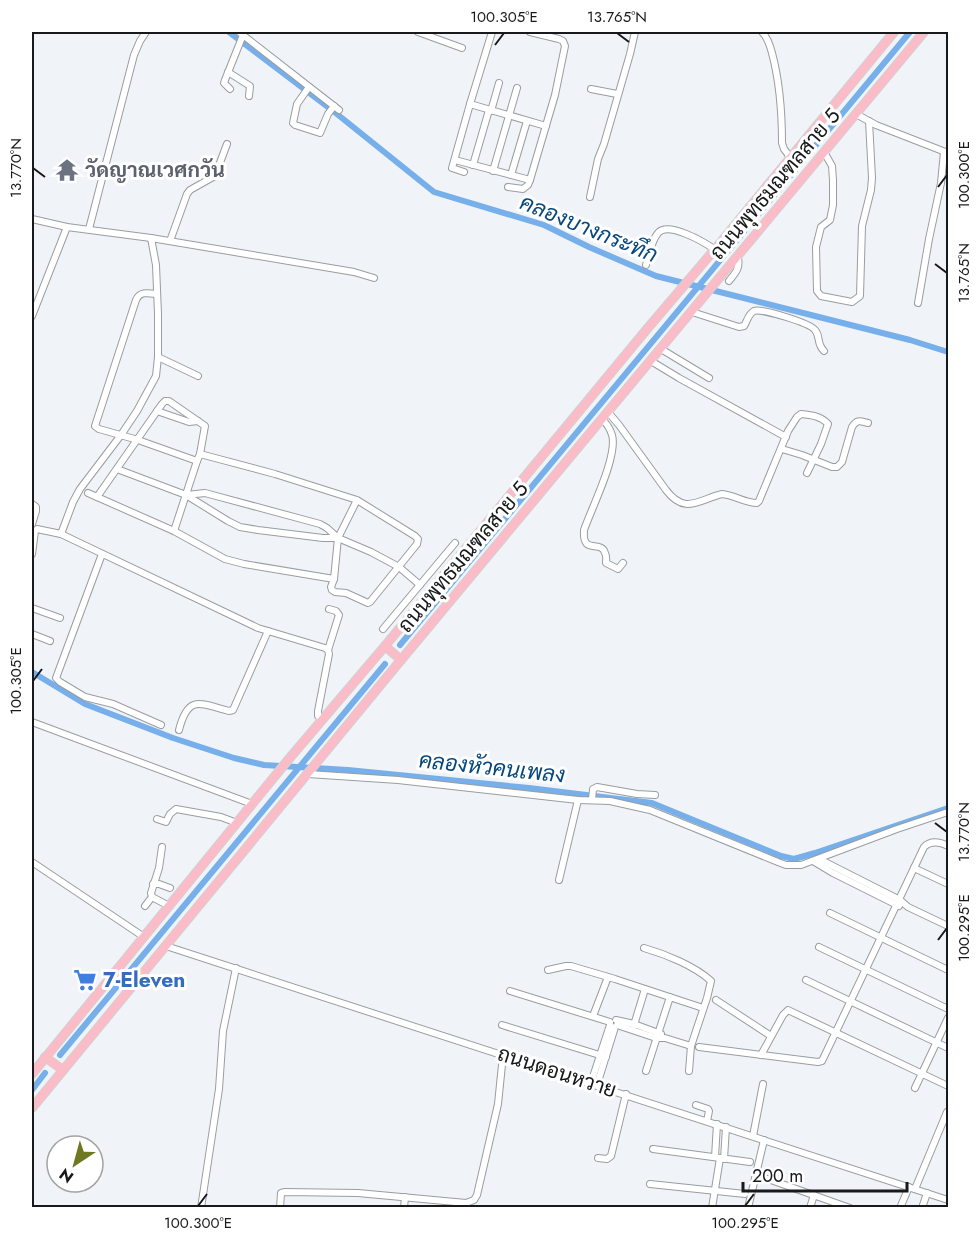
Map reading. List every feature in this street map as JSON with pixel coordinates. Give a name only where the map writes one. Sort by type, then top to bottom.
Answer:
[{"type":"main road","name":"ถนนพุทธมณฑลสาย 5","points":[[32,1074],[288,760],[894,32]]},
{"type":"main road","name":"ถนนพุทธมณฑลสาย 5","points":[[32,1108],[401,660],[924,32]]},
{"type":"main road","points":[[385,646],[401,660]]},
{"type":"main road","points":[[45,1057],[63,1070]]},
{"type":"street","points":[[89,229],[134,55],[146,32]]},
{"type":"street","points":[[418,32],[462,48]]},
{"type":"street","points":[[464,172],[452,168],[492,32]]},
{"type":"street","points":[[508,188],[523,189],[528,185],[555,95],[565,46],[563,41],[544,33],[530,32]]},
{"type":"street","points":[[590,197],[598,159],[635,32]]},
{"type":"street","points":[[762,32],[768,39],[778,75],[783,143],[790,157]]},
{"type":"street","points":[[230,89],[224,83],[241,35],[335,108],[328,114],[320,133],[293,123],[297,104],[309,88]]},
{"type":"street","points":[[228,72],[250,86],[249,96]]},
{"type":"street","points":[[473,165],[499,83]]},
{"type":"street","points":[[493,171],[517,88]]},
{"type":"street","points":[[591,89],[617,94]]},
{"type":"street","points":[[470,104],[546,126]]},
{"type":"street","points":[[856,114],[946,153],[918,303]]},
{"type":"street","points":[[511,175],[527,121]]},
{"type":"street","points":[[824,152],[832,166],[833,205],[830,220],[821,227],[816,247],[817,291],[821,296],[852,302],[860,296],[862,226],[871,190],[872,161],[869,121]]},
{"type":"street","points":[[170,241],[187,194],[215,176],[227,144]]},
{"type":"street","points":[[455,160],[530,180]]},
{"type":"street","points":[[32,219],[67,227],[152,238],[354,272],[374,278]]},
{"type":"street","points":[[32,316],[67,227]]},
{"type":"street","points":[[646,265],[656,236],[664,230],[673,230],[692,237],[714,249]]},
{"type":"street","points":[[61,534],[80,489],[121,435],[156,376],[157,294],[152,238]]},
{"type":"street","points":[[729,281],[738,269],[738,257]]},
{"type":"street","points":[[157,294],[141,293],[138,295],[95,426],[199,458],[275,474],[357,500],[416,536],[417,544],[368,603],[346,593],[332,590],[331,586],[334,579],[338,537],[357,500]]},
{"type":"street","points":[[692,312],[744,327],[753,311],[765,311],[810,326],[817,333],[818,343],[824,351]]},
{"type":"street","points":[[661,349],[710,378]]},
{"type":"street","points":[[158,357],[198,376]]},
{"type":"street","points":[[651,361],[786,437]]},
{"type":"street","points":[[98,497],[162,404],[169,400],[205,428],[199,458],[174,531]]},
{"type":"street","points":[[157,411],[189,422],[198,421]]},
{"type":"street","points":[[605,415],[619,425],[672,499],[684,504],[695,503],[722,494],[757,503],[786,437],[801,414],[817,417],[828,424],[807,473]]},
{"type":"street","points":[[605,415],[613,437],[612,453],[584,530],[584,539],[586,543],[603,550],[606,554],[606,563],[609,565],[618,569],[622,563]]},
{"type":"street","points":[[782,449],[831,467],[837,467],[840,466],[855,422],[858,420],[868,423]]},
{"type":"street","points":[[117,469],[186,495],[240,526],[312,537],[338,537]]},
{"type":"street","points":[[88,493],[174,531],[225,559],[334,579]]},
{"type":"street","points":[[186,495],[205,493],[327,528],[338,537],[371,552],[396,567],[419,586]]},
{"type":"street","points":[[32,504],[36,507],[32,524]]},
{"type":"street","points":[[32,554],[37,529],[61,534],[268,632],[328,650]]},
{"type":"street","points":[[383,629],[455,543]]},
{"type":"street","points":[[102,554],[56,678],[85,697],[113,704],[161,725]]},
{"type":"street","points":[[402,606],[411,615]]},
{"type":"street","points":[[32,608],[60,618]]},
{"type":"street","points":[[322,719],[318,716],[318,711],[328,650],[339,615],[336,611],[329,609]]},
{"type":"street","points":[[179,730],[186,709],[190,706],[200,704],[233,710],[268,632]]},
{"type":"street","points":[[32,634],[50,641]]},
{"type":"street","points":[[32,722],[252,804]]},
{"type":"street","points":[[308,774],[398,780],[578,800],[592,796],[650,810],[786,865],[798,865],[816,860],[948,812]]},
{"type":"street","points":[[592,796],[593,789],[597,787],[655,795]]},
{"type":"street","points":[[559,880],[578,800]]},
{"type":"street","points":[[157,819],[166,822],[176,809],[221,817],[237,823]]},
{"type":"street","points":[[699,1047],[822,1061],[921,855],[927,845],[938,842],[948,846]]},
{"type":"street","points":[[145,906],[152,897],[162,847]]},
{"type":"street","points":[[816,860],[948,926]]},
{"type":"street","points":[[32,862],[144,936]]},
{"type":"street","points":[[915,868],[948,884]]},
{"type":"street","points":[[153,884],[170,888]]},
{"type":"street","points":[[152,897],[169,906]]},
{"type":"street","points":[[830,913],[948,970]]},
{"type":"street","name":"ถนนดอนหวาย","points":[[166,946],[948,1200]]},
{"type":"street","points":[[819,947],[948,1009]]},
{"type":"street","points":[[644,948],[680,962],[711,981],[691,1046],[689,1071]]},
{"type":"street","points":[[548,970],[571,966],[704,1008]]},
{"type":"street","points":[[201,1208],[219,1089],[223,1031],[236,968]]},
{"type":"street","points":[[593,1016],[608,977]]},
{"type":"street","points":[[806,980],[948,1048]]},
{"type":"street","points":[[634,1027],[645,989]]},
{"type":"street","points":[[510,991],[691,1046]]},
{"type":"street","points":[[646,1071],[670,997]]},
{"type":"street","points":[[716,1000],[771,1035]]},
{"type":"street","points":[[761,1055],[788,1010],[948,1086]]},
{"type":"street","points":[[915,1088],[948,1018]]},
{"type":"street","points":[[594,1084],[614,1024]]},
{"type":"street","points":[[502,1025],[603,1056]]},
{"type":"street","points":[[280,1208],[280,1195],[285,1192],[358,1193],[466,1203],[474,1200],[477,1196],[498,1104],[503,1055]]},
{"type":"street","points":[[753,1136],[763,1084]]},
{"type":"street","points":[[598,1158],[607,1159],[611,1156],[626,1094]]},
{"type":"street","points":[[696,1105],[708,1109],[707,1121]]},
{"type":"street","points":[[900,1208],[912,1188],[947,1112]]},
{"type":"street","points":[[717,1124],[720,1158]]},
{"type":"street","points":[[712,1208],[726,1127]]},
{"type":"street","points":[[748,1208],[764,1140]]},
{"type":"street","points":[[653,1149],[750,1162]]},
{"type":"street","points":[[768,1179],[850,1208]]},
{"type":"street","points":[[650,1184],[745,1194]]},
{"type":"street","points":[[922,1208],[927,1193]]},
{"type":"street","points":[[810,1208],[814,1195]]},
{"type":"street","points":[[404,1208],[405,1197]]},
{"type":"waterway","name":"คลองบางกระทึก","points":[[229,32],[332,110],[434,192],[544,225],[656,276],[910,340],[948,352]]},
{"type":"waterway","points":[[400,645],[910,32]]},
{"type":"waterway","points":[[60,1055],[385,664]]},
{"type":"waterway","name":"คลองหัวคนเพลง","points":[[32,672],[85,704],[173,738],[234,758],[264,765],[348,770],[652,803],[781,856],[794,859],[948,808]]},
{"type":"waterway","points":[[32,1090],[45,1073]]},
{"type":"place","name":"วัดญาณเวศกวัน","points":[[67,170]]},
{"type":"place","name":"7-Eleven","points":[[85,980]]}]
